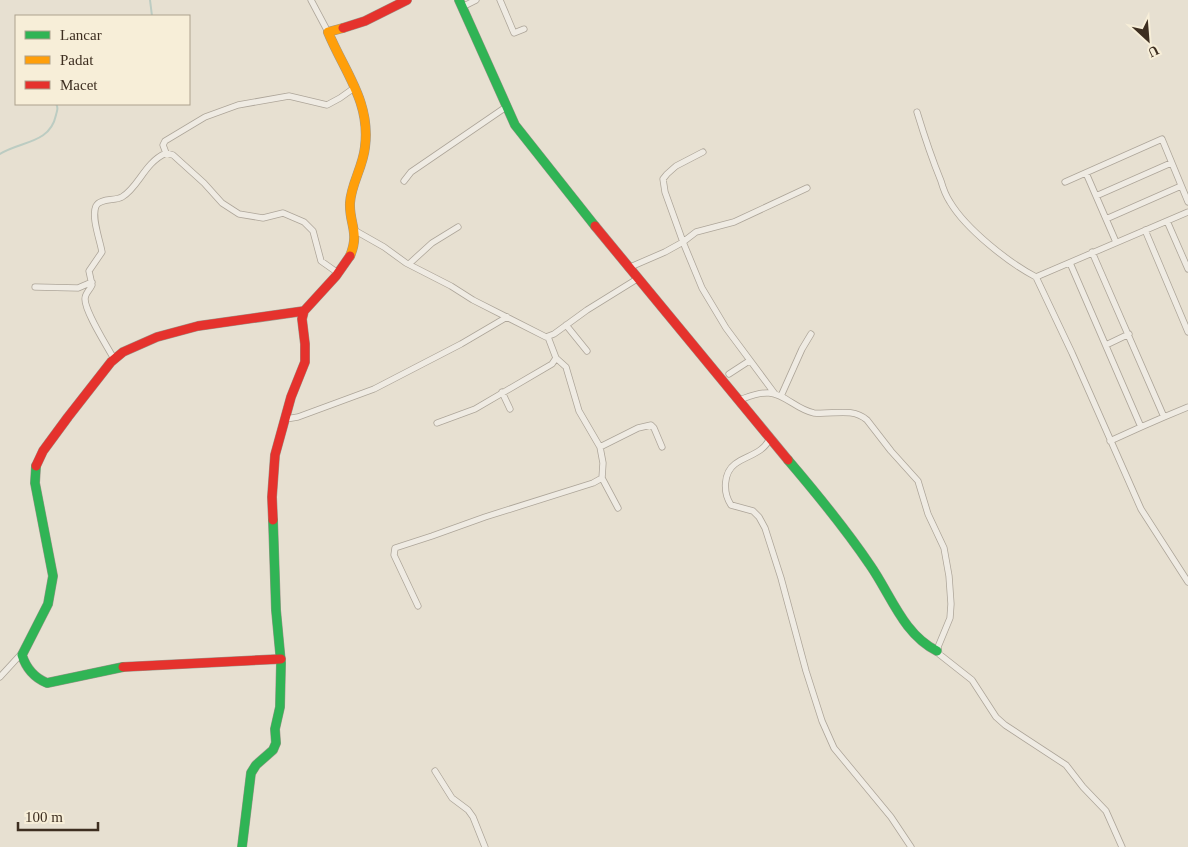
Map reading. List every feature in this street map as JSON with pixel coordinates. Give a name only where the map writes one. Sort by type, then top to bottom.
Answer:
[{"type":"street","points":[[242,847],[251,773],[256,765],[271,754],[275,746],[275,729],[280,707],[280,659],[276,610],[272,497],[276,456],[292,397],[305,362],[302,319],[304,311],[338,272],[353,250],[356,239],[350,215],[351,195],[361,171],[368,130],[366,117],[354,88],[311,0]]},
{"type":"street","points":[[328,32],[365,21],[407,0]]},
{"type":"street","points":[[476,0],[461,3],[515,125],[628,268],[828,508],[871,566],[912,632],[925,645],[937,651],[943,658],[972,680],[996,716],[1005,725],[1066,765],[1083,787],[1106,811],[1122,847]]},
{"type":"street","points":[[500,0],[514,33],[524,29]]},
{"type":"street","points":[[166,153],[163,145],[165,141],[200,119],[217,112],[250,102],[285,96],[327,104],[354,88]]},
{"type":"street","points":[[404,181],[411,172],[506,107]]},
{"type":"street","points":[[918,112],[948,201],[990,244],[1027,273],[1036,277],[1141,509],[1188,582]]},
{"type":"street","points":[[1065,182],[1162,139],[1188,202]]},
{"type":"street","points":[[703,152],[676,166],[666,174],[664,179],[665,192],[702,288],[749,361],[778,395],[809,412],[852,413],[862,416],[918,482],[928,514],[944,548],[949,576],[950,618],[937,651]]},
{"type":"street","points":[[166,153],[173,155],[204,183],[222,203],[239,214],[263,218],[283,213],[304,222],[313,231],[321,261],[338,272]]},
{"type":"street","points":[[114,359],[86,306],[85,295],[92,288],[89,271],[102,252],[95,216],[96,205],[100,202],[123,196],[150,164],[166,153]]},
{"type":"street","points":[[1096,196],[1171,163]]},
{"type":"street","points":[[1086,173],[1116,242]]},
{"type":"street","points":[[1106,219],[1181,186]]},
{"type":"street","points":[[628,268],[665,252],[696,232],[734,222],[807,188]]},
{"type":"street","points":[[1036,277],[1188,212]]},
{"type":"street","points":[[1167,220],[1188,269]]},
{"type":"street","points":[[409,264],[432,243],[458,227]]},
{"type":"street","points":[[354,230],[409,264],[548,337],[556,358],[563,363],[567,370],[579,411],[600,447],[603,463],[602,478],[618,508]]},
{"type":"street","points":[[1145,230],[1188,332]]},
{"type":"street","points":[[1092,252],[1164,417]]},
{"type":"street","points":[[1070,263],[1141,427]]},
{"type":"street","points":[[548,337],[637,279]]},
{"type":"street","points":[[35,288],[78,288],[92,282]]},
{"type":"street","points":[[0,677],[22,652],[48,604],[53,576],[35,483],[34,473],[36,465],[46,447],[81,399],[114,359],[156,336],[170,332],[234,320],[304,311]]},
{"type":"street","points":[[286,419],[307,414],[374,389],[461,344],[507,317]]},
{"type":"street","points":[[566,325],[586,351]]},
{"type":"street","points":[[778,395],[811,334]]},
{"type":"street","points":[[1106,345],[1129,334]]},
{"type":"street","points":[[438,422],[474,409],[552,364],[556,358]]},
{"type":"street","points":[[729,374],[749,361]]},
{"type":"street","points":[[502,392],[510,409]]},
{"type":"street","points":[[739,400],[764,393],[778,395]]},
{"type":"street","points":[[1110,441],[1188,407]]},
{"type":"street","points":[[600,447],[632,431],[651,425],[662,447]]},
{"type":"street","points":[[770,438],[761,449],[733,465],[725,483],[726,494],[731,505],[753,511],[765,528],[781,578],[806,671],[822,721],[834,748],[891,817],[911,847]]},
{"type":"street","points":[[418,606],[394,556],[395,548],[593,483],[602,478]]},
{"type":"street","points":[[22,652],[22,658],[26,665],[39,680],[47,683],[123,667],[280,659]]},
{"type":"street","points":[[435,771],[452,798],[468,810],[473,817],[485,847]]},
{"type":"waterway","points":[[150,0],[152,15]]},
{"type":"waterway","points":[[0,154],[41,137],[48,132],[56,115],[58,108],[56,105]]},
{"type":"traffic: fast","points":[[459,0],[515,125],[595,226]]},
{"type":"traffic: fast","points":[[788,460],[831,511],[860,551],[906,624],[925,644],[937,651]]},
{"type":"traffic: fast","points":[[36,466],[35,483],[53,576],[48,604],[22,655],[24,660],[35,675],[47,683],[123,667]]},
{"type":"traffic: fast","points":[[242,847],[251,773],[256,765],[273,750],[276,743],[275,729],[280,707],[281,663],[276,610],[273,520]]},
{"type":"traffic: slow","points":[[343,28],[328,32],[355,87],[364,116],[366,131],[364,154],[352,189],[350,203],[354,234],[353,248],[350,256]]},
{"type":"traffic: jam","points":[[343,28],[365,21],[407,0]]},
{"type":"traffic: jam","points":[[595,226],[788,460]]},
{"type":"traffic: jam","points":[[273,520],[272,497],[275,455],[291,397],[305,362],[302,319],[304,311],[336,276],[350,256]]},
{"type":"traffic: jam","points":[[36,466],[43,451],[68,417],[111,362],[123,352],[157,337],[198,326],[304,311]]},
{"type":"traffic: jam","points":[[123,667],[281,659]]}]
